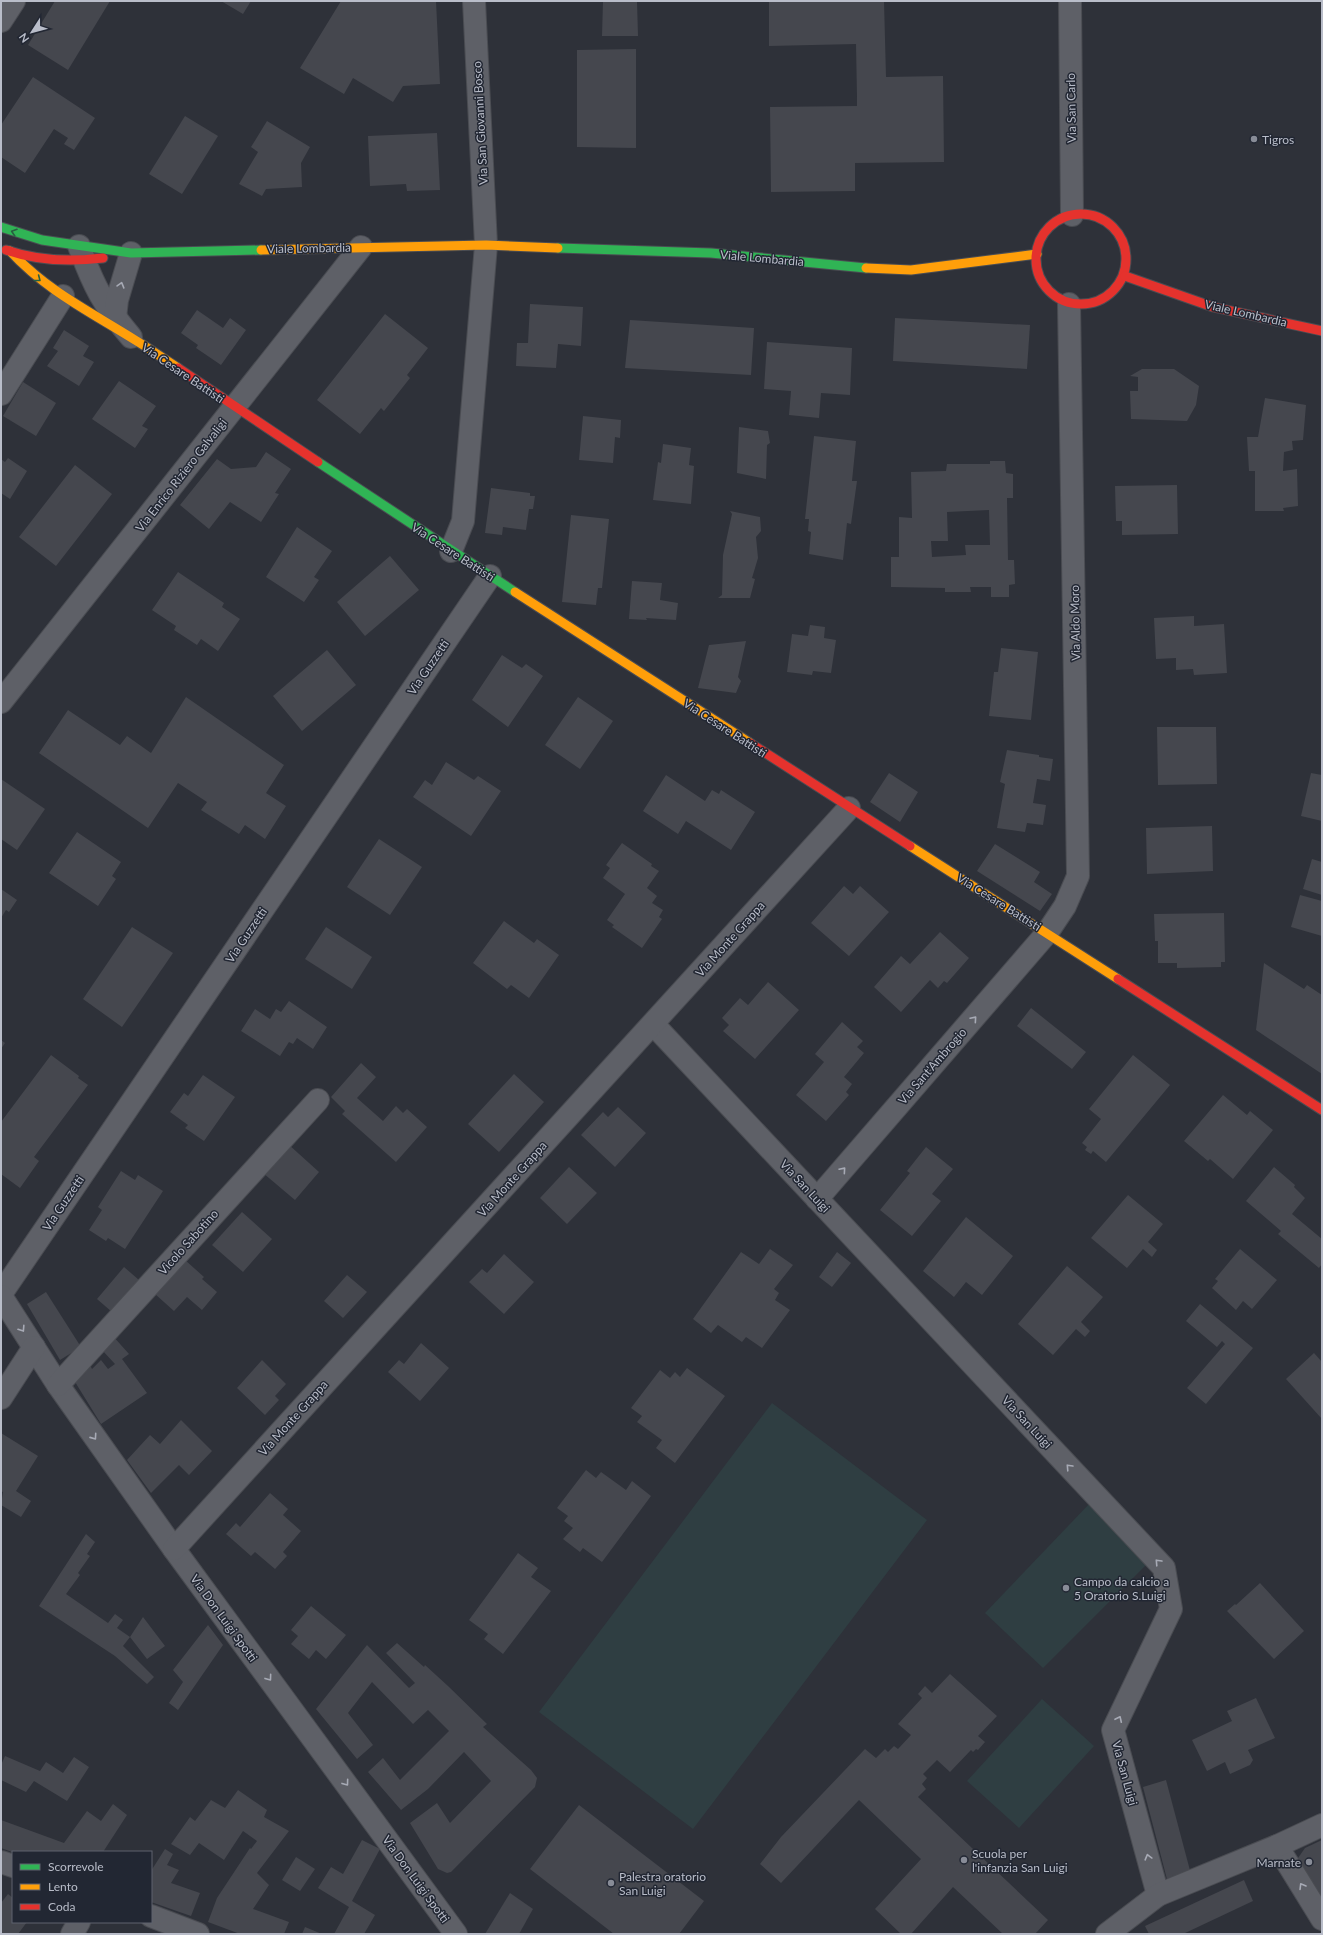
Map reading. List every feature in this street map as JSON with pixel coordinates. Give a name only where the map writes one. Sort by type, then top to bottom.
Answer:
[{"type":"street","points":[[1,21],[14,1]]},
{"type":"street","name":"Via San Giovanni Bosco","points":[[474,1],[486,245]]},
{"type":"street","name":"Via San Carlo","points":[[1070,1],[1072,215]]},
{"type":"street","points":[[1072,215],[1097,216],[1114,227],[1124,242],[1128,260],[1125,276],[1116,291],[1108,298],[1091,305],[1069,304],[1055,297],[1045,287],[1035,268],[1041,240],[1053,224],[1072,215]]},
{"type":"street","name":"Viale Lombardia","points":[[1,227],[82,253],[131,253]]},
{"type":"street","points":[[451,551],[463,521],[486,245]]},
{"type":"street","name":"Viale Lombardia","points":[[1,248],[50,259],[82,253],[486,245],[711,253],[876,269],[904,270],[951,266],[1037,254]]},
{"type":"street","name":"Via Enrico Riziero Galvaligi","points":[[1,702],[361,247]]},
{"type":"street","points":[[1,260],[10,251]]},
{"type":"street","name":"Via Cesare Battisti","points":[[10,251],[22,266],[39,280],[134,339],[235,408],[451,551],[849,808],[1322,1110]]},
{"type":"street","name":"Via Cesare Battisti","points":[[82,253],[100,297],[115,318],[134,339]]},
{"type":"street","points":[[115,318],[116,300],[131,253]]},
{"type":"street","name":"Viale Lombardia","points":[[1125,276],[1213,307],[1322,330]]},
{"type":"street","points":[[1,394],[63,296]]},
{"type":"street","name":"Via Aldo Moro","points":[[1047,933],[1068,901],[1075,885],[1079,868],[1069,304]]},
{"type":"street","name":"Via Guzzetti","points":[[1,1295],[490,576]]},
{"type":"street","name":"Via Monte Grappa","points":[[174,1549],[849,808]]},
{"type":"street","name":"Via Sant'Ambrogio","points":[[817,1199],[1047,933]]},
{"type":"street","name":"Via San Luigi","points":[[653,1024],[1164,1568],[1171,1609],[1113,1730],[1158,1895]]},
{"type":"street","name":"Vicolo Sabotino","points":[[58,1385],[318,1100]]},
{"type":"street","name":"Via Don Luigi Spotti","points":[[1,1295],[58,1385],[174,1549],[456,1934]]},
{"type":"street","points":[[1,1398],[34,1347]]},
{"type":"street","points":[[1107,1934],[1158,1895],[1277,1846],[1322,1825]]},
{"type":"street","points":[[1277,1846],[1322,1919]]},
{"type":"street","points":[[1,1862],[12,1866]]},
{"type":"street","points":[[152,1916],[198,1934]]},
{"type":"street","points":[[72,1934],[78,1923]]},
{"type":"shaded area","points":[[772,1403],[927,1520],[693,1829],[539,1712]]},
{"type":"shaded area","name":"Campo da calcio a 5 Oratorio S.Luigi","points":[[1091,1502],[1148,1563],[1043,1668],[985,1613]]},
{"type":"shaded area","points":[[1042,1699],[1094,1746],[1019,1828],[967,1781]]},
{"type":"building","points":[[55,1],[110,1],[68,70],[28,45]]},
{"type":"building","points":[[221,1],[251,1],[243,14]]},
{"type":"building","points":[[341,1],[436,1],[440,84],[403,86],[393,102],[353,78],[344,94],[300,68]]},
{"type":"building","points":[[603,1],[637,1],[638,36],[602,36]]},
{"type":"building","points":[[769,1],[884,1],[886,77],[943,76],[944,162],[855,163],[855,191],[771,192],[770,107],[857,106],[857,97],[856,44],[769,46]]},
{"type":"building","points":[[636,49],[636,148],[577,147],[577,50]]},
{"type":"building","points":[[33,77],[95,118],[74,150],[64,144],[68,138],[54,129],[25,173],[1,157],[1,125]]},
{"type":"building","points":[[185,116],[218,136],[182,194],[149,174]]},
{"type":"building","points":[[267,121],[310,147],[301,163],[302,187],[266,189],[262,196],[239,184],[258,152],[251,147]]},
{"type":"building","points":[[437,133],[440,190],[407,191],[406,184],[370,186],[368,136]]},
{"type":"building","points":[[530,304],[583,307],[581,346],[558,344],[556,368],[516,366],[517,343],[528,343]]},
{"type":"building","points":[[197,310],[223,328],[230,318],[246,330],[221,365],[196,348],[198,345],[181,333]]},
{"type":"building","points":[[385,314],[428,348],[407,375],[410,378],[384,411],[381,408],[360,434],[317,400]]},
{"type":"building","points":[[895,318],[1030,325],[1027,369],[893,361]]},
{"type":"building","points":[[630,320],[754,328],[751,375],[625,368]]},
{"type":"building","points":[[64,330],[89,346],[83,356],[94,362],[79,386],[47,366],[58,351],[53,348]]},
{"type":"building","points":[[767,342],[852,348],[850,395],[821,393],[819,418],[789,415],[791,391],[764,389]]},
{"type":"building","points":[[1142,369],[1174,369],[1199,386],[1196,405],[1187,421],[1131,419],[1130,391],[1138,391],[1138,377],[1130,376]]},
{"type":"building","points":[[119,381],[156,406],[142,426],[148,429],[135,448],[92,419]]},
{"type":"building","points":[[23,382],[56,403],[36,436],[3,416]]},
{"type":"building","points":[[1265,398],[1306,405],[1303,440],[1292,441],[1293,450],[1284,452],[1283,471],[1297,469],[1298,506],[1283,508],[1284,511],[1255,511],[1255,471],[1249,471],[1247,437],[1258,437]]},
{"type":"building","points":[[583,416],[621,420],[620,438],[615,437],[613,463],[579,460]]},
{"type":"building","points":[[739,427],[768,431],[770,443],[767,445],[766,479],[737,473]]},
{"type":"building","points":[[814,436],[856,441],[852,481],[857,481],[851,524],[847,523],[843,560],[809,554],[811,532],[808,531],[809,519],[805,519]]},
{"type":"building","points":[[663,444],[691,448],[689,465],[694,466],[691,504],[653,500],[658,462],[661,463]]},
{"type":"building","points":[[266,452],[291,469],[275,493],[279,494],[261,522],[230,502],[209,529],[180,505],[217,459],[231,469],[256,467]]},
{"type":"building","points":[[8,458],[27,471],[10,499],[1,493],[1,459],[5,462]]},
{"type":"building","points":[[990,461],[1005,461],[1006,473],[1013,474],[1013,498],[1007,498],[1008,560],[1014,560],[1015,584],[1009,585],[1009,597],[991,597],[991,587],[970,587],[971,592],[945,592],[945,588],[891,587],[891,557],[899,557],[899,517],[912,518],[911,472],[946,471],[947,464],[990,464]],"holes":[[[989,510],[990,545],[965,545],[966,555],[932,557],[931,541],[948,541],[947,512]]]},
{"type":"building","points":[[75,465],[112,494],[56,566],[19,537]]},
{"type":"building","points":[[1177,485],[1178,534],[1122,535],[1122,521],[1116,521],[1115,486]]},
{"type":"building","points":[[491,488],[530,493],[530,496],[535,496],[533,509],[529,509],[526,530],[503,527],[502,535],[485,533]]},
{"type":"building","points":[[730,511],[760,517],[761,531],[756,537],[758,558],[752,578],[755,579],[750,598],[718,598],[722,595],[723,555],[732,514]]},
{"type":"building","points":[[571,515],[609,519],[602,588],[598,588],[596,605],[562,602]]},
{"type":"building","points":[[297,527],[332,551],[314,577],[319,580],[304,602],[266,577]]},
{"type":"building","points":[[390,556],[419,590],[365,636],[337,602]]},
{"type":"building","points":[[178,572],[224,603],[222,607],[240,619],[218,651],[201,639],[197,645],[174,630],[176,626],[152,610]]},
{"type":"building","points":[[632,581],[662,583],[660,600],[678,603],[676,620],[646,618],[647,620],[629,619]]},
{"type":"building","points":[[1194,616],[1194,626],[1224,624],[1227,673],[1194,675],[1193,669],[1176,670],[1176,658],[1156,659],[1154,618]]},
{"type":"building","points":[[810,625],[825,627],[824,638],[836,640],[831,673],[813,671],[812,675],[787,672],[792,634],[808,636]]},
{"type":"building","points":[[746,641],[738,677],[741,681],[736,693],[698,688],[709,645]]},
{"type":"building","points":[[1001,648],[1038,652],[1031,720],[989,716],[994,672],[998,672]]},
{"type":"building","points":[[327,650],[356,685],[302,731],[273,696]]},
{"type":"building","points":[[502,655],[522,668],[526,664],[543,676],[508,727],[472,700]]},
{"type":"building","points":[[186,697],[284,765],[266,793],[286,806],[265,839],[245,825],[239,834],[201,810],[207,802],[178,783],[148,828],[39,753],[68,710],[120,745],[127,736],[151,753]]},
{"type":"building","points":[[578,697],[613,721],[580,769],[545,745]]},
{"type":"building","points":[[1157,727],[1216,727],[1217,784],[1158,785]]},
{"type":"building","points":[[1007,750],[1039,755],[1039,757],[1053,759],[1050,781],[1037,779],[1033,803],[1046,805],[1043,825],[1027,823],[1025,832],[997,828],[1005,784],[1000,782]]},
{"type":"building","points":[[446,762],[474,780],[478,776],[501,791],[471,836],[413,797],[425,780],[432,785]]},
{"type":"building","points":[[889,773],[918,792],[900,822],[870,802]]},
{"type":"building","points":[[1311,773],[1322,775],[1322,821],[1301,816]]},
{"type":"building","points":[[666,775],[705,801],[712,790],[719,794],[721,790],[755,812],[731,850],[686,821],[678,834],[643,811]]},
{"type":"building","points":[[1,779],[45,809],[17,850],[1,839]]},
{"type":"building","points":[[1212,826],[1213,871],[1147,874],[1146,828]]},
{"type":"building","points":[[77,832],[121,862],[112,876],[116,879],[98,906],[49,873]]},
{"type":"building","points":[[379,839],[422,867],[390,915],[347,887]]},
{"type":"building","points":[[622,843],[652,864],[651,866],[659,871],[647,888],[657,896],[652,903],[663,910],[659,917],[662,919],[642,948],[612,927],[614,925],[607,920],[625,894],[603,878],[610,868],[606,865]]},
{"type":"building","points":[[995,844],[1040,872],[1034,882],[1052,894],[1040,911],[977,871]]},
{"type":"building","points":[[1312,859],[1322,862],[1322,895],[1303,889]]},
{"type":"building","points":[[844,886],[853,894],[860,886],[889,912],[849,956],[811,923]]},
{"type":"building","points":[[1,889],[17,900],[9,912],[6,910],[1,918]]},
{"type":"building","points":[[1300,895],[1322,901],[1322,936],[1291,927]]},
{"type":"building","points":[[1224,913],[1225,962],[1221,962],[1221,967],[1177,968],[1177,963],[1158,963],[1158,941],[1155,941],[1154,914]]},
{"type":"building","points":[[504,921],[534,943],[537,939],[559,955],[529,998],[511,985],[507,989],[473,963]]},
{"type":"building","points":[[132,927],[173,953],[122,1027],[83,999]]},
{"type":"building","points":[[326,927],[372,957],[352,989],[305,959]]},
{"type":"building","points":[[940,932],[969,958],[947,983],[944,981],[938,988],[930,980],[901,1012],[874,987],[901,956],[910,964]]},
{"type":"building","points":[[1264,963],[1304,989],[1307,985],[1322,995],[1322,1074],[1256,1030]]},
{"type":"building","points":[[768,982],[799,1010],[755,1059],[723,1031],[729,1025],[722,1018],[740,998],[748,1005]]},
{"type":"building","points":[[289,1001],[327,1027],[313,1049],[297,1038],[293,1044],[289,1042],[280,1056],[241,1031],[255,1009],[270,1019],[276,1009],[281,1012]]},
{"type":"building","points":[[1031,1008],[1086,1052],[1072,1069],[1017,1026]]},
{"type":"building","points":[[842,1022],[863,1041],[857,1047],[864,1053],[844,1077],[852,1084],[846,1092],[849,1095],[826,1121],[796,1095],[824,1062],[815,1054]]},
{"type":"building","points":[[1,1040],[5,1043],[1,1049]]},
{"type":"building","points":[[51,1055],[79,1076],[78,1078],[88,1085],[34,1157],[39,1161],[20,1188],[1,1174],[1,1122]]},
{"type":"building","points":[[1133,1055],[1170,1085],[1106,1162],[1093,1151],[1091,1154],[1085,1150],[1087,1147],[1082,1143],[1101,1119],[1089,1109]]},
{"type":"building","points":[[361,1063],[376,1077],[357,1098],[383,1121],[396,1106],[403,1113],[407,1109],[427,1127],[396,1162],[342,1114],[345,1111],[331,1097]]},
{"type":"building","points":[[514,1074],[544,1102],[499,1152],[468,1124]]},
{"type":"building","points":[[203,1075],[235,1097],[204,1141],[185,1128],[188,1125],[170,1112],[184,1093],[188,1096]]},
{"type":"building","points":[[1223,1095],[1247,1115],[1250,1111],[1273,1130],[1233,1179],[1210,1159],[1208,1161],[1184,1141]]},
{"type":"building","points":[[618,1107],[646,1133],[615,1167],[581,1135],[603,1112],[608,1117]]},
{"type":"building","points":[[288,1144],[319,1172],[295,1200],[263,1173]]},
{"type":"building","points":[[926,1147],[953,1169],[932,1194],[941,1201],[912,1236],[880,1210],[910,1173],[907,1171]]},
{"type":"building","points":[[569,1167],[597,1193],[567,1224],[540,1198]]},
{"type":"building","points":[[1274,1167],[1295,1185],[1294,1187],[1305,1198],[1292,1214],[1322,1239],[1322,1264],[1319,1268],[1278,1234],[1281,1231],[1246,1201]]},
{"type":"building","points":[[121,1171],[135,1180],[138,1175],[163,1191],[125,1249],[108,1238],[106,1241],[89,1230],[102,1210],[98,1207]]},
{"type":"building","points":[[1128,1195],[1163,1224],[1148,1242],[1157,1250],[1152,1257],[1143,1249],[1127,1268],[1091,1238]]},
{"type":"building","points":[[242,1212],[272,1239],[243,1272],[212,1245]]},
{"type":"building","points":[[966,1217],[1013,1256],[982,1295],[966,1282],[954,1297],[923,1271]]},
{"type":"building","points":[[770,1249],[793,1265],[774,1289],[779,1293],[775,1300],[790,1310],[762,1348],[746,1337],[742,1342],[718,1325],[711,1333],[693,1319],[741,1252],[759,1264]]},
{"type":"building","points":[[1240,1249],[1277,1280],[1252,1309],[1243,1301],[1236,1310],[1212,1288],[1218,1281],[1215,1279]]},
{"type":"building","points":[[837,1252],[851,1263],[832,1287],[819,1277]]},
{"type":"building","points":[[504,1254],[534,1282],[504,1314],[469,1282],[482,1269],[487,1273]]},
{"type":"building","points":[[185,1260],[204,1277],[202,1279],[217,1292],[202,1310],[187,1297],[174,1311],[155,1294]]},
{"type":"building","points":[[1067,1266],[1103,1297],[1081,1322],[1090,1331],[1085,1337],[1076,1329],[1053,1355],[1018,1324]]},
{"type":"building","points":[[124,1267],[139,1280],[112,1312],[97,1299]]},
{"type":"building","points":[[347,1275],[367,1292],[343,1318],[324,1301]]},
{"type":"building","points":[[46,1292],[81,1347],[60,1360],[27,1304]]},
{"type":"building","points":[[1200,1304],[1253,1348],[1206,1404],[1187,1388],[1225,1344],[1222,1341],[1217,1347],[1186,1321]]},
{"type":"building","points":[[112,1335],[129,1354],[122,1359],[147,1393],[101,1424],[72,1377],[88,1361],[92,1369],[101,1360],[108,1369],[115,1364],[102,1350]]},
{"type":"building","points":[[421,1343],[449,1368],[420,1401],[388,1372],[399,1360],[404,1364]]},
{"type":"building","points":[[1314,1353],[1322,1362],[1322,1419],[1286,1379]]},
{"type":"building","points":[[262,1360],[286,1384],[275,1396],[279,1400],[265,1415],[237,1388]]},
{"type":"building","points":[[687,1368],[725,1396],[675,1463],[656,1448],[662,1440],[637,1422],[642,1416],[631,1408],[660,1370],[670,1378],[675,1372],[680,1377]]},
{"type":"building","points":[[181,1420],[212,1451],[189,1475],[179,1465],[151,1493],[127,1460],[150,1435],[160,1444]]},
{"type":"building","points":[[1,1433],[38,1456],[16,1491],[31,1501],[21,1517],[1,1505],[3,1492],[1,1491]]},
{"type":"building","points":[[586,1470],[596,1478],[601,1472],[626,1490],[632,1481],[651,1496],[602,1562],[583,1548],[580,1552],[563,1539],[573,1528],[564,1521],[568,1516],[557,1508]]},
{"type":"building","points":[[270,1493],[288,1509],[283,1515],[301,1531],[283,1552],[287,1556],[275,1569],[255,1552],[251,1556],[226,1534],[236,1523],[240,1527]]},
{"type":"building","points":[[86,1534],[95,1542],[87,1554],[90,1556],[78,1573],[80,1575],[66,1594],[108,1623],[115,1614],[123,1620],[117,1628],[130,1637],[123,1646],[154,1677],[147,1684],[115,1656],[39,1606]]},
{"type":"building","points":[[518,1553],[538,1568],[531,1577],[551,1591],[503,1654],[484,1639],[488,1634],[469,1620]]},
{"type":"building","points":[[1260,1583],[1304,1631],[1274,1659],[1227,1611],[1235,1604],[1236,1605]]},
{"type":"building","points":[[311,1606],[346,1635],[326,1659],[316,1650],[309,1659],[291,1644],[298,1636],[291,1630]]},
{"type":"building","points":[[143,1617],[165,1646],[147,1659],[130,1637]]},
{"type":"building","points":[[208,1625],[223,1645],[178,1710],[169,1703],[183,1682],[173,1670]]},
{"type":"building","points":[[397,1643],[424,1667],[425,1665],[448,1686],[487,1724],[483,1727],[531,1770],[537,1778],[535,1787],[451,1872],[447,1873],[438,1869],[410,1823],[437,1803],[450,1823],[491,1781],[464,1752],[428,1789],[401,1810],[368,1772],[383,1758],[400,1780],[449,1731],[428,1710],[413,1724],[372,1682],[348,1713],[373,1745],[357,1759],[316,1709],[367,1645],[409,1688],[415,1683],[386,1653]]},
{"type":"building","points":[[950,1674],[997,1716],[978,1736],[985,1742],[978,1750],[976,1749],[973,1752],[971,1750],[950,1772],[937,1760],[923,1774],[927,1778],[922,1784],[926,1789],[918,1797],[1048,1920],[1035,1934],[1003,1934],[953,1887],[911,1934],[901,1934],[875,1909],[921,1859],[859,1800],[781,1883],[760,1864],[781,1837],[865,1749],[876,1758],[885,1749],[888,1752],[894,1746],[898,1749],[911,1735],[898,1724],[922,1698],[918,1694],[925,1686],[932,1693]]},
{"type":"building","points":[[1256,1698],[1275,1738],[1248,1750],[1253,1760],[1250,1765],[1230,1774],[1225,1762],[1207,1771],[1192,1740],[1232,1721],[1227,1711]]},
{"type":"building","points":[[5,1756],[40,1771],[46,1762],[63,1773],[74,1757],[89,1767],[67,1801],[34,1781],[26,1792],[1,1780],[1,1765]]},
{"type":"building","points":[[1166,1780],[1192,1878],[1168,1883],[1143,1787]]},
{"type":"building","points":[[238,1790],[267,1810],[264,1817],[289,1831],[257,1873],[269,1885],[253,1909],[289,1922],[284,1934],[240,1934],[208,1922],[217,1898],[250,1848],[251,1849],[257,1841],[243,1831],[224,1860],[199,1843],[190,1855],[171,1844],[190,1817],[195,1821],[211,1800],[225,1808]]},
{"type":"building","points":[[113,1804],[127,1815],[104,1851],[12,1852],[1,1848],[1,1820],[64,1843],[87,1811],[101,1821]]},
{"type":"building","points":[[579,1805],[704,1901],[679,1934],[614,1934],[530,1869]]},
{"type":"building","points":[[362,1840],[380,1849],[352,1901],[375,1915],[364,1934],[334,1934],[349,1907],[318,1888],[331,1867],[343,1874]]},
{"type":"building","points":[[1322,1840],[1322,1911],[1297,1873],[1298,1858],[1305,1848]]},
{"type":"building","points":[[165,1849],[173,1854],[167,1865],[179,1870],[171,1883],[200,1893],[191,1916],[152,1902],[152,1869]]},
{"type":"building","points":[[296,1857],[315,1869],[300,1891],[282,1880]]},
{"type":"building","points":[[1244,1880],[1253,1901],[1183,1934],[1149,1934],[1145,1926]]},
{"type":"building","points":[[510,1893],[533,1909],[519,1934],[485,1934]]},
{"type":"building","points":[[8,1894],[12,1897],[12,1923],[26,1923],[18,1934],[1,1934],[1,1903]]},
{"type":"building","points":[[305,1927],[322,1934],[302,1934]]},
{"type":"traffic: fast","points":[[1,227],[42,240],[131,253],[261,250]]},
{"type":"traffic: fast","points":[[558,248],[711,253],[866,268]]},
{"type":"traffic: fast","points":[[318,462],[515,592]]},
{"type":"traffic: slow","points":[[261,250],[486,245],[558,248]]},
{"type":"traffic: slow","points":[[10,251],[39,278],[69,300],[178,368]]},
{"type":"traffic: slow","points":[[866,268],[911,270],[1037,254]]},
{"type":"traffic: slow","points":[[515,592],[750,743]]},
{"type":"traffic: slow","points":[[910,846],[1118,979]]},
{"type":"traffic: jam","points":[[1081,214],[1098,217],[1113,227],[1123,242],[1126,259],[1123,276],[1113,291],[1098,301],[1081,304],[1064,301],[1049,291],[1039,276],[1036,259],[1039,242],[1049,227],[1064,217],[1081,214]]},
{"type":"traffic: jam","points":[[6,250],[18,254],[54,260],[103,258]]},
{"type":"traffic: jam","points":[[1125,276],[1213,307],[1322,331]]},
{"type":"traffic: jam","points":[[178,368],[318,462]]},
{"type":"traffic: jam","points":[[750,743],[910,846]]},
{"type":"traffic: jam","points":[[1118,979],[1322,1110]]},
{"type":"place","name":"Tigros","points":[[1254,139]]},
{"type":"place","name":"Campo da calcio a 5 Oratorio S.Luigi","points":[[1066,1588]]},
{"type":"place","name":"Scuola per l'infanzia San Luigi","points":[[964,1860]]},
{"type":"place","name":"Marnate","points":[[1309,1862]]},
{"type":"place","name":"Palestra oratorio San Luigi","points":[[611,1883]]}]
